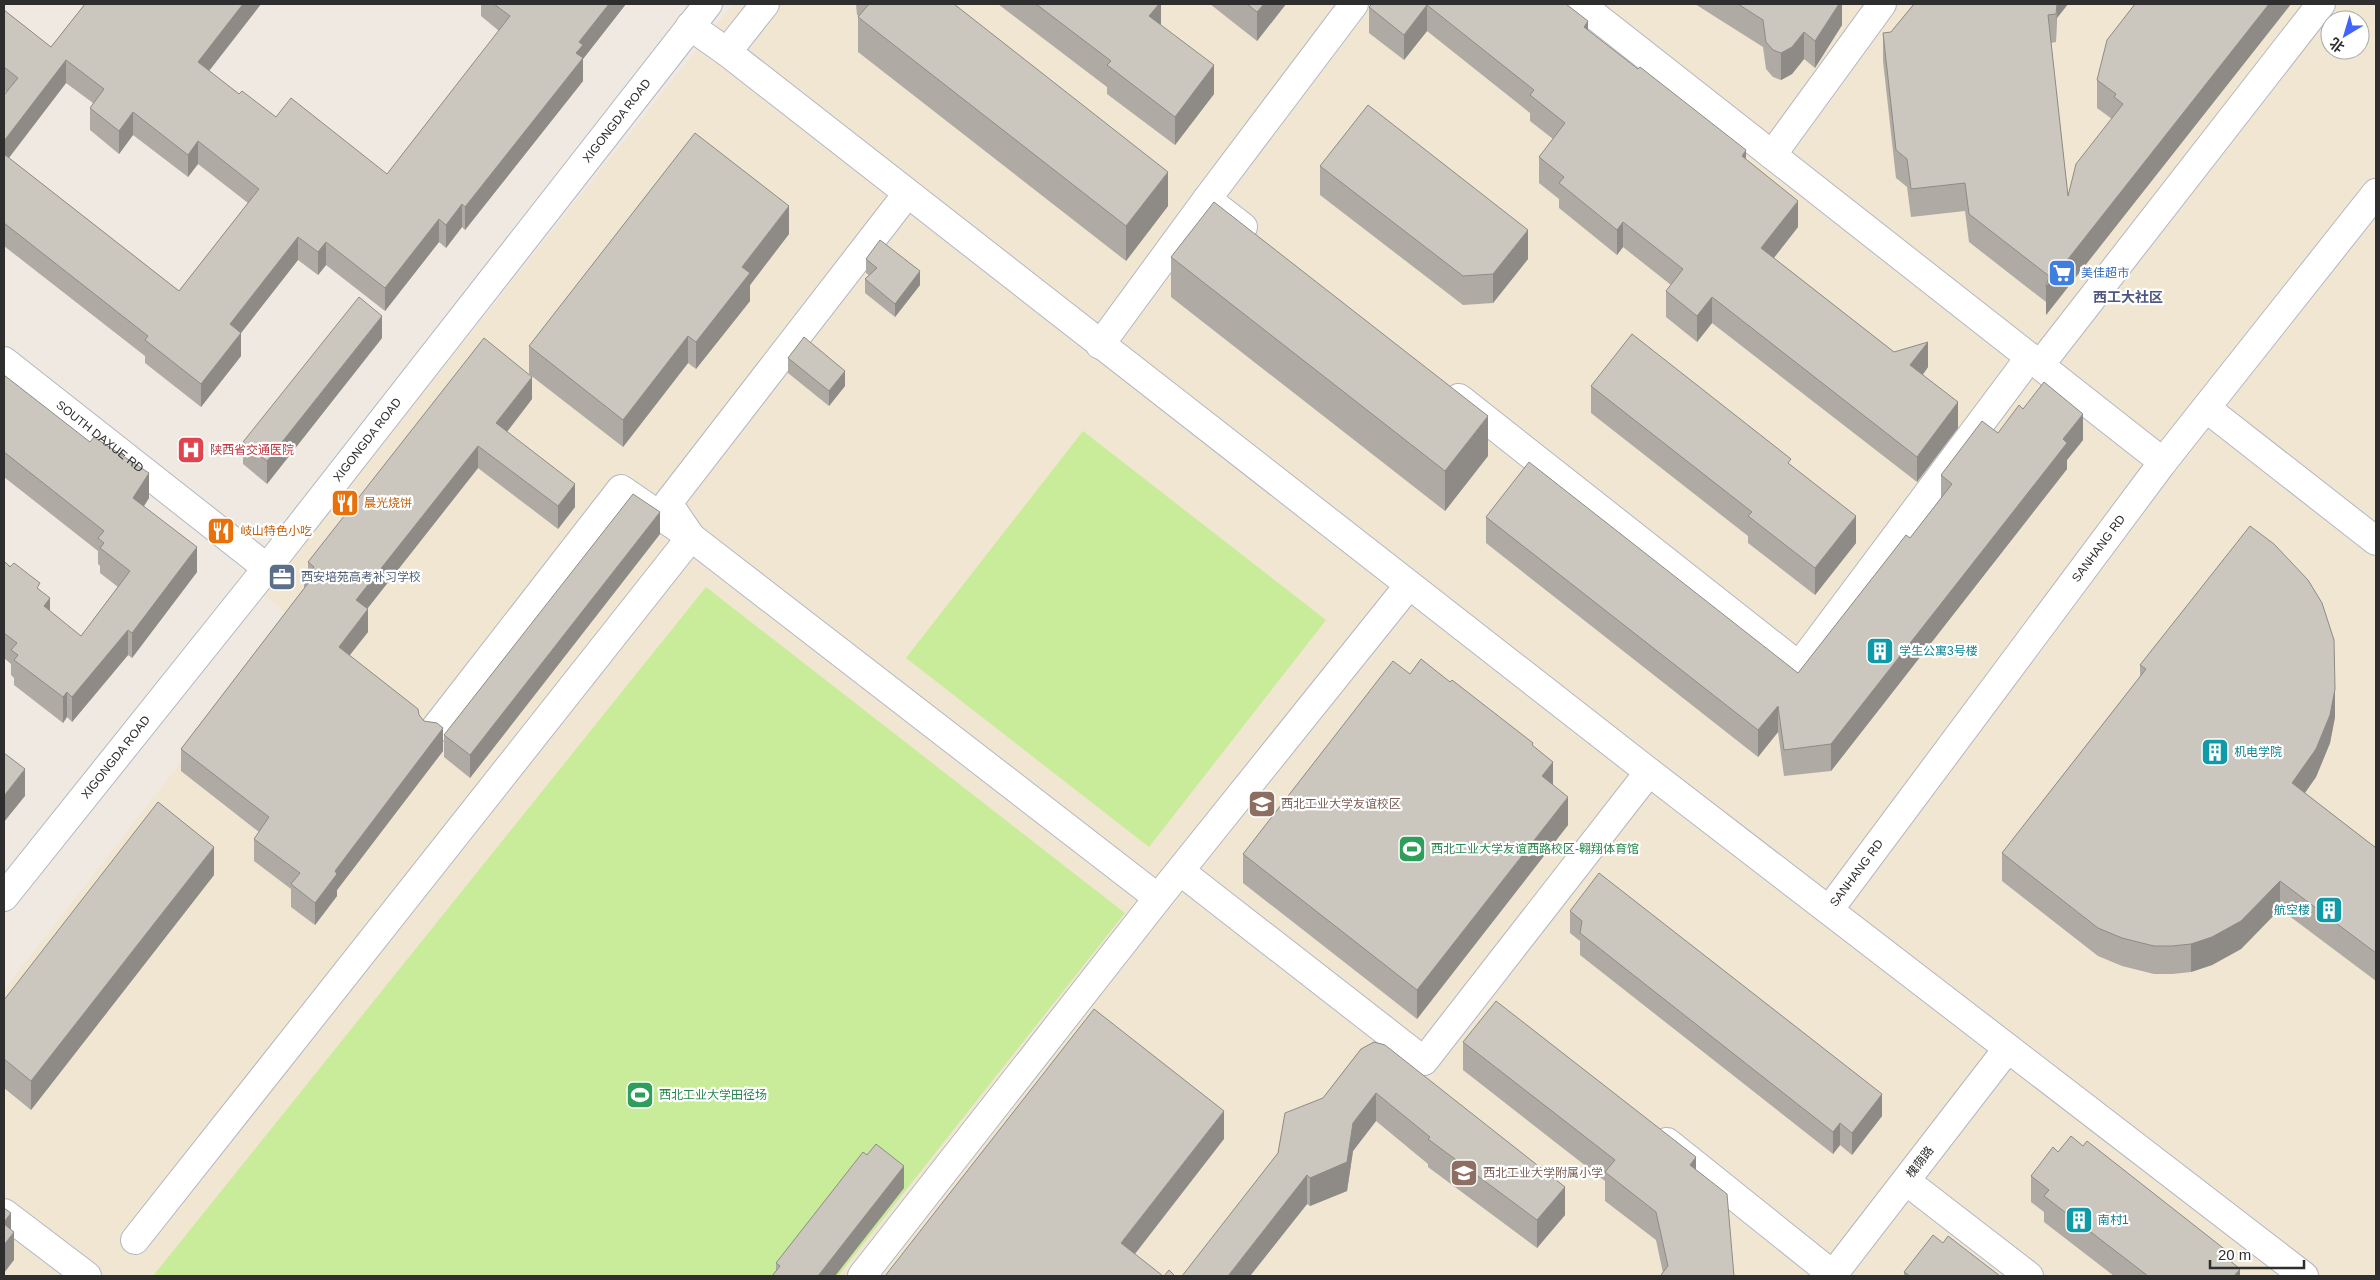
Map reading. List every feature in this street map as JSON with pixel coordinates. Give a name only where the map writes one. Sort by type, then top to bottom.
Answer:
[{"type":"street","name":"XIGONGDA ROAD","points":[[4,897],[267,568],[708,4]]},
{"type":"street","points":[[727,52],[765,4]]},
{"type":"street","points":[[1100,345],[1354,4]]},
{"type":"street","points":[[1580,4],[2163,462]]},
{"type":"street","points":[[1772,155],[1882,4]]},
{"type":"street","points":[[1440,383],[1799,666],[2035,361],[2321,4]]},
{"type":"street","points":[[690,26],[727,52],[1649,772],[2304,1276]]},
{"type":"street","name":"SANHANG RD","points":[[1829,910],[2163,462],[2376,193]]},
{"type":"street","points":[[691,537],[668,503],[907,194]]},
{"type":"street","points":[[1207,199],[1261,242]]},
{"type":"street","name":"SOUTH DAXUE RD","points":[[4,361],[267,568]]},
{"type":"street","points":[[2206,408],[2376,541]]},
{"type":"street","points":[[433,731],[621,489],[691,537],[1158,898]]},
{"type":"street","points":[[135,1240],[691,537]]},
{"type":"street","points":[[862,1276],[1158,898],[1409,585]]},
{"type":"street","points":[[1180,871],[1424,1061],[1649,772]]},
{"type":"street","points":[[1479,991],[1502,1009]]},
{"type":"street","name":"槐荫路","points":[[1833,1276],[2008,1048]]},
{"type":"street","points":[[1648,1127],[1833,1276]]},
{"type":"street","points":[[1906,1180],[2029,1276]]},
{"type":"street","points":[[4,1213],[87,1276]]},
{"type":"shaded area","name":"西北工业大学友谊校区","points":[[733,4],[2376,4],[2376,1276],[4,1276],[4,990],[293,618],[263,594]]},
{"type":"green space","points":[[1083,431],[1326,620],[1149,847],[906,658]]},
{"type":"green space","name":"西北工业大学田径场","points":[[706,587],[1125,913],[838,1276],[153,1276]]},
{"type":"building","points":[[85,4],[243,4],[198,62],[239,94],[242,91],[276,117],[291,98],[387,174],[510,16],[494,4],[609,4],[579,42],[583,45],[576,53],[583,58],[465,207],[462,204],[446,225],[439,219],[385,288],[326,242],[318,252],[298,237],[230,324],[241,333],[201,384],[145,340],[148,336],[4,223],[4,154],[179,291],[259,189],[198,141],[188,155],[133,112],[119,131],[90,108],[104,89],[66,60],[4,141],[4,95],[18,78],[4,67],[4,10],[51,47]]},
{"type":"building","points":[[869,4],[954,4],[1168,172],[1126,226],[858,17]]},
{"type":"building","points":[[1036,4],[1159,4],[1149,16],[1214,65],[1175,117],[1107,65],[1111,61]]},
{"type":"building","points":[[1247,4],[1264,4],[1257,12]]},
{"type":"building","points":[[1372,4],[1566,4],[1588,21],[1584,27],[1638,69],[1640,67],[1746,150],[1742,156],[1798,201],[1761,248],[1894,352],[1928,342],[1910,365],[1958,402],[1917,457],[1712,297],[1697,316],[1666,291],[1683,269],[1623,222],[1617,230],[1559,183],[1564,177],[1539,157],[1565,123],[1530,95],[1534,90],[1427,5],[1404,35],[1369,7]]},
{"type":"building","points":[[1738,4],[1839,4],[1815,41],[1804,32],[1792,47],[1781,53],[1773,50],[1766,42],[1763,20]]},
{"type":"building","points":[[1914,4],[2057,4],[2056,14],[2048,15],[2068,196],[2076,164],[2123,104],[2114,97],[2116,94],[2097,80],[2107,40],[2135,4],[2269,4],[2046,287],[2049,276],[1969,214],[1965,183],[1911,189],[1907,159],[1896,150],[1883,33],[1891,32]]},
{"type":"building","points":[[1368,105],[1528,230],[1493,274],[1463,276],[1320,166]]},
{"type":"building","points":[[695,133],[789,206],[742,267],[750,273],[696,342],[688,336],[623,420],[529,346]]},
{"type":"building","points":[[1214,202],[1488,416],[1445,471],[1171,257]]},
{"type":"building","points":[[880,240],[920,271],[895,304],[865,279],[877,268],[866,259]]},
{"type":"building","points":[[359,297],[382,316],[267,461],[243,442]]},
{"type":"building","points":[[1632,334],[1791,459],[1788,463],[1856,516],[1815,568],[1748,516],[1752,512],[1591,386]]},
{"type":"building","points":[[804,337],[845,371],[829,391],[788,358]]},
{"type":"building","points":[[484,338],[532,377],[496,423],[575,484],[558,506],[478,446],[356,600],[368,609],[339,647],[418,709],[419,715],[424,721],[437,723],[443,728],[335,871],[337,874],[315,903],[291,884],[300,873],[254,839],[269,817],[181,749],[309,582],[304,579],[314,567],[308,562]]},
{"type":"building","points":[[4,375],[90,442],[94,437],[149,473],[133,498],[197,547],[132,633],[128,630],[72,697],[67,692],[63,697],[14,660],[18,655],[11,650],[17,643],[4,633],[4,561],[10,567],[14,563],[40,583],[37,588],[50,598],[44,606],[81,636],[130,571],[100,548],[104,543],[98,538],[104,531],[4,452]]},
{"type":"building","points":[[2044,382],[2083,414],[2063,439],[2067,443],[1831,744],[1784,750],[1778,706],[1758,730],[1486,517],[1529,462],[1798,673],[1906,535],[1910,538],[1952,484],[1941,475],[1982,421],[1998,433],[2019,405],[2023,409]]},
{"type":"building","points":[[633,494],[660,512],[470,755],[444,735]]},
{"type":"building","points":[[2250,526],[2274,544],[2308,580],[2322,603],[2334,640],[2335,689],[2330,715],[2316,749],[2292,783],[2376,848],[2376,953],[2280,881],[2241,921],[2212,937],[2191,944],[2172,946],[2154,946],[2122,938],[2098,928],[2002,853],[2146,669],[2140,665]]},
{"type":"building","name":"西北工业大学友谊西路校区-翱翔体育馆","points":[[1421,659],[1450,682],[1452,680],[1533,743],[1532,745],[1553,762],[1542,776],[1568,797],[1417,990],[1243,854],[1393,661],[1410,674]]},
{"type":"building","points":[[4,753],[25,769],[4,796]]},
{"type":"building","points":[[158,802],[214,847],[31,1081],[4,1059],[4,1000]]},
{"type":"building","points":[[1599,873],[1882,1094],[1852,1133],[1840,1123],[1833,1132],[1580,933],[1582,921],[1570,911]]},
{"type":"building","points":[[1496,1001],[1696,1157],[1690,1165],[1727,1194],[1734,1276],[1661,1275],[1668,1266],[1656,1212],[1605,1172],[1615,1160],[1463,1042]]},
{"type":"building","points":[[1094,1009],[1224,1111],[1121,1243],[1163,1276],[885,1276]]},
{"type":"building","points":[[1374,1042],[1385,1045],[1565,1187],[1537,1220],[1428,1139],[1430,1137],[1376,1093],[1353,1123],[1347,1162],[1310,1178],[1307,1175],[1228,1276],[1182,1276],[1278,1153],[1285,1113],[1323,1098],[1361,1049]]},
{"type":"building","points":[[2071,1136],[2083,1146],[2087,1141],[2232,1255],[2228,1259],[2240,1269],[2234,1276],[2148,1276],[2044,1196],[2049,1190],[2031,1176],[2053,1147],[2058,1152]]},
{"type":"building","points":[[876,1144],[904,1166],[818,1276],[772,1276],[780,1266],[776,1263],[863,1152],[867,1155]]},
{"type":"building","points":[[4,1208],[11,1213],[4,1222]]},
{"type":"building","points":[[4,1224],[14,1232],[4,1245]]},
{"type":"building","points":[[1933,1235],[1943,1243],[1948,1236],[2000,1276],[1910,1276],[1904,1272]]},
{"type":"building","points":[[1169,1270],[1175,1276],[1164,1276]]},
{"type":"place","name":"美佳超市","points":[[2062,273]]},
{"type":"place","name":"陕西省交通医院","points":[[191,450]]},
{"type":"place","name":"晨光烧饼","points":[[345,503]]},
{"type":"place","name":"岐山特色小吃","points":[[221,531]]},
{"type":"place","name":"西安培苑高考补习学校","points":[[282,577]]},
{"type":"place","name":"学生公寓3号楼","points":[[1880,651]]},
{"type":"place","name":"机电学院","points":[[2215,752]]},
{"type":"place","name":"西北工业大学友谊校区","points":[[1262,804]]},
{"type":"place","name":"西北工业大学友谊西路校区-翱翔体育馆","points":[[1412,849]]},
{"type":"place","name":"航空楼","points":[[2329,910]]},
{"type":"place","name":"西北工业大学田径场","points":[[640,1095]]},
{"type":"place","name":"西北工业大学附属小学","points":[[1464,1173]]},
{"type":"place","name":"南村1","points":[[2079,1220]]},
{"type":"district","name":"西工大社区","points":[[2128,297]]}]
